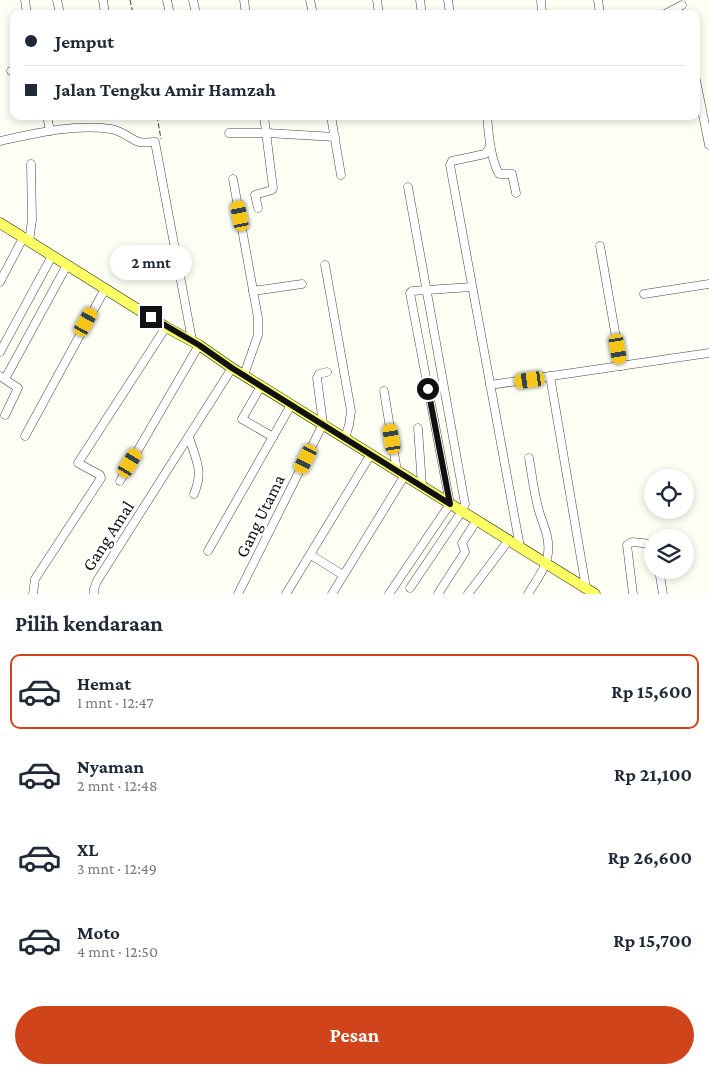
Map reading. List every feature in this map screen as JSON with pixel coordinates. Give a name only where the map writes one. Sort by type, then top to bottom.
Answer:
[{"type":"main road","points":[[0,223],[591,591]]},
{"type":"street","points":[[670,10],[681,2]]},
{"type":"street","points":[[700,100],[709,145]]},
{"type":"street","points":[[48,120],[50,131]]},
{"type":"street","points":[[258,208],[255,195],[273,189],[265,120]]},
{"type":"street","points":[[332,120],[341,175]]},
{"type":"street","points":[[487,120],[490,147],[499,174],[512,174],[516,194]]},
{"type":"street","points":[[0,141],[81,127],[113,130],[127,134],[139,142],[154,142],[195,343],[120,480]]},
{"type":"street","points":[[229,133],[335,137]]},
{"type":"street","points":[[490,147],[485,154],[452,161],[450,165],[520,547]]},
{"type":"street","points":[[0,282],[26,239],[32,220],[31,164]]},
{"type":"street","points":[[233,179],[258,318],[258,335],[244,375]]},
{"type":"street","points":[[408,187],[465,504],[410,588]]},
{"type":"street","points":[[600,246],[621,366]]},
{"type":"street","points":[[0,352],[52,256]]},
{"type":"street","points":[[5,415],[18,388],[3,378],[67,265]]},
{"type":"street","points":[[325,265],[352,411],[350,425],[345,438]]},
{"type":"street","points":[[254,291],[302,284]]},
{"type":"street","points":[[644,294],[709,284]]},
{"type":"street","points":[[389,594],[450,504],[410,293],[412,291],[472,287]]},
{"type":"street","points":[[25,436],[105,289]]},
{"type":"street","points":[[33,594],[35,578],[101,478],[100,475],[78,463],[166,326]]},
{"type":"street","points":[[490,385],[709,353]]},
{"type":"street","name":"Gang Amal","points":[[94,594],[97,581],[232,368]]},
{"type":"street","points":[[324,424],[317,378],[319,374],[327,372]]},
{"type":"street","points":[[550,376],[591,591]]},
{"type":"street","points":[[261,386],[242,419],[273,437]]},
{"type":"street","points":[[332,594],[401,473],[384,391]]},
{"type":"street","points":[[208,551],[291,405]]},
{"type":"street","name":"Gang Utama","points":[[238,594],[324,424]]},
{"type":"street","points":[[418,428],[422,486]]},
{"type":"street","points":[[189,437],[200,474],[194,494]]},
{"type":"street","points":[[286,594],[371,454]]},
{"type":"street","points":[[528,594],[546,563],[548,554],[548,538],[539,511],[529,458]]},
{"type":"street","points":[[438,594],[465,552],[462,543],[477,520]]},
{"type":"street","points":[[468,594],[509,540]]},
{"type":"street","points":[[633,594],[626,545],[632,542],[644,543]]},
{"type":"street","points":[[311,555],[343,575]]},
{"type":"street","points":[[660,579],[663,594]]},
{"type":"path","points":[[154,142],[162,139],[158,120]]},
{"type":"route","points":[[151,317],[192,340],[232,368],[450,504],[428,389]]}]
